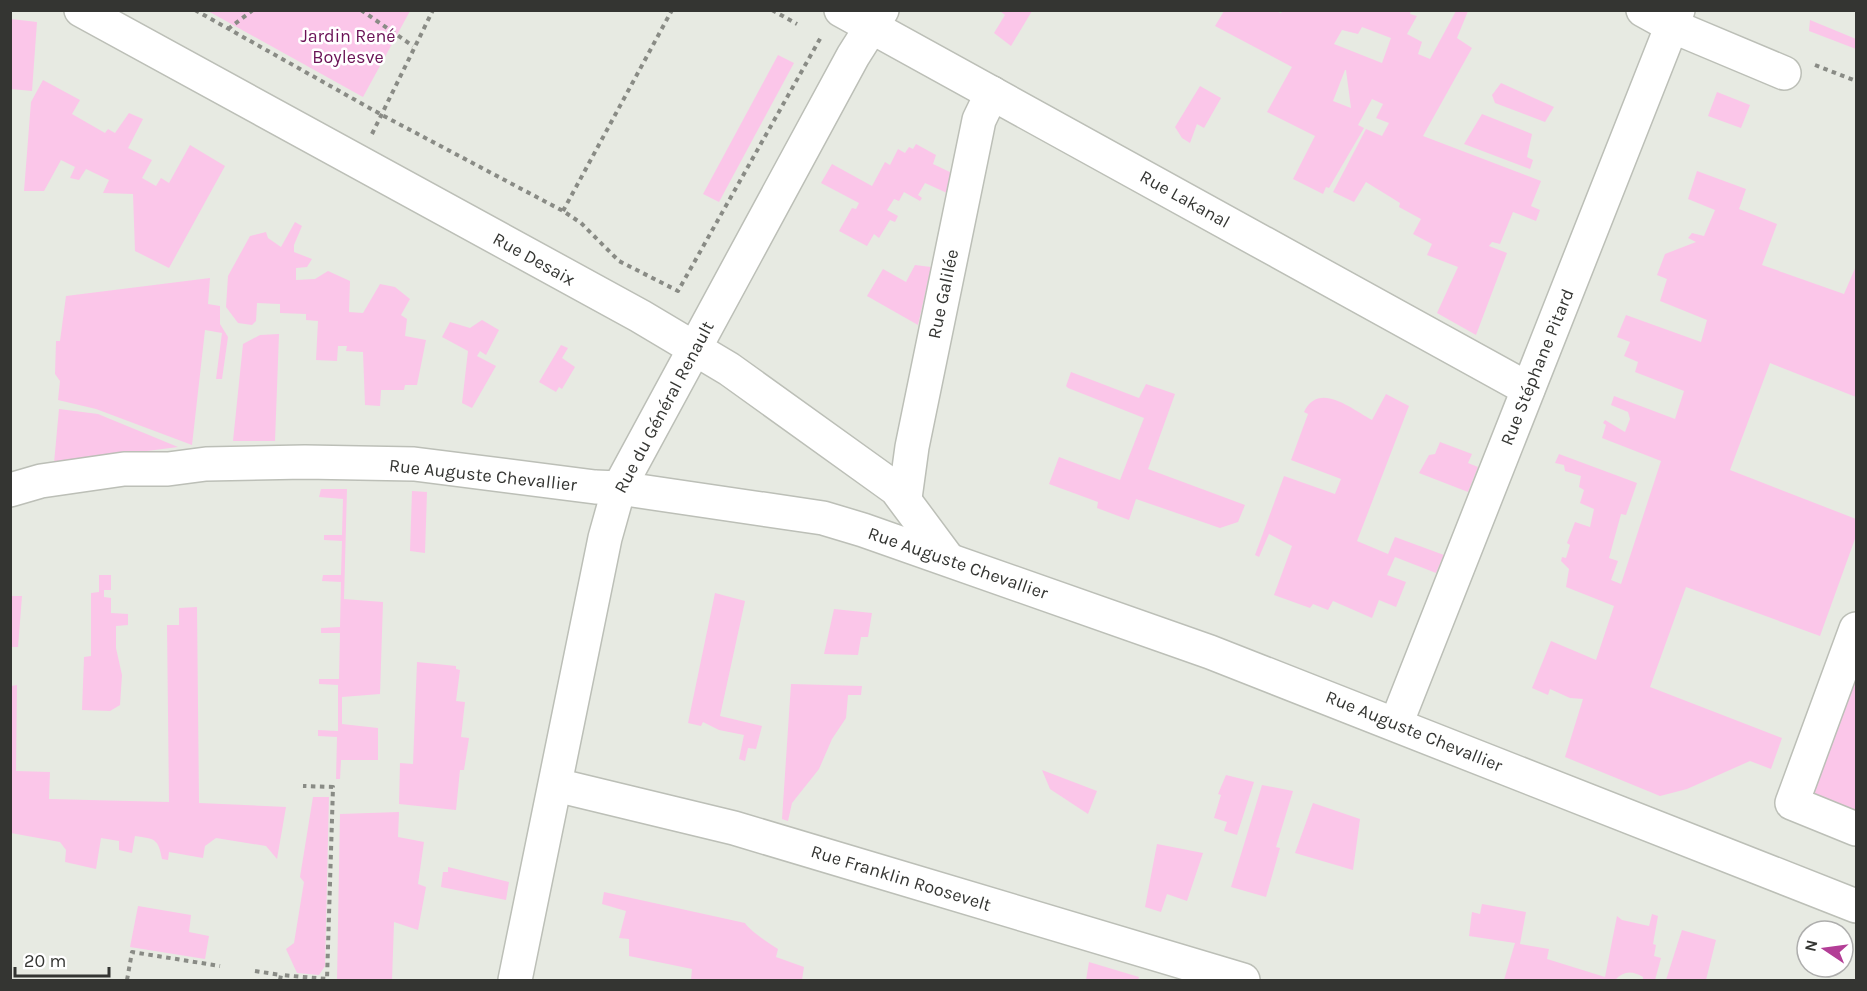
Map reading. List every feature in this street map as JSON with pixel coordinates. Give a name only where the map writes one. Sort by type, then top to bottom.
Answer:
[{"type":"street","name":"Rue Desaix","points":[[81,10],[694,347],[867,467],[905,498],[948,559]]},
{"type":"street","name":"Rue Lakanal","points":[[841,10],[876,19],[992,93],[1528,389]]},
{"type":"street","points":[[1643,10],[1675,19],[1796,68]]},
{"type":"street","name":"Rue du Général Renault","points":[[515,981],[605,538],[619,488],[694,347],[876,19]]},
{"type":"street","name":"Rue Stéphane Pitard","points":[[1396,724],[1675,19]]},
{"type":"street","name":"Rue Galilée","points":[[905,498],[912,447],[979,120],[992,93]]},
{"type":"street","name":"Rue Auguste Chevallier","points":[[10,490],[41,481],[124,469],[168,469],[206,464],[305,462],[414,464],[619,488],[837,521],[1210,652],[1857,906]]},
{"type":"street","points":[[1857,630],[1792,803],[1857,829]]},
{"type":"street","name":"Rue Franklin Roosevelt","points":[[556,785],[734,828],[1225,978]]},
{"type":"path","points":[[195,10],[382,115],[563,210],[581,223],[619,261],[678,291],[682,297]]},
{"type":"path","points":[[228,29],[253,10]]},
{"type":"path","points":[[361,10],[413,46]]},
{"type":"path","points":[[371,135],[413,46],[433,10]]},
{"type":"path","points":[[563,210],[672,10]]},
{"type":"path","points":[[772,10],[798,24]]},
{"type":"path","points":[[678,291],[821,37]]},
{"type":"path","points":[[1796,68],[1857,81]]},
{"type":"path","points":[[255,971],[281,978],[327,979],[333,787],[303,786]]},
{"type":"path","points":[[127,981],[132,952],[220,966]]},
{"type":"green space","points":[[1273,10],[1281,13],[1283,10],[1411,11],[1410,14],[1417,16],[1407,34],[1422,42],[1418,54],[1430,59],[1456,11],[1468,11],[1457,38],[1472,48],[1423,136],[1541,181],[1531,206],[1540,210],[1536,221],[1513,212],[1500,244],[1492,242],[1489,246],[1507,253],[1476,335],[1437,313],[1458,267],[1427,255],[1432,244],[1413,234],[1421,219],[1399,207],[1400,203],[1366,182],[1354,202],[1333,192],[1366,129],[1382,136],[1389,123],[1376,118],[1383,104],[1372,99],[1358,125],[1364,128],[1329,188],[1326,187],[1323,194],[1293,179],[1315,136],[1267,112],[1292,67],[1215,26],[1224,11]],"holes":[[[1362,27],[1391,38],[1382,63],[1334,44],[1342,30],[1358,34]],[[1346,70],[1351,108],[1333,101]]]},
{"type":"green space","name":"Jardin René Boylesve","points":[[208,11],[410,11],[363,97]]},
{"type":"green space","points":[[1000,11],[1032,11],[1011,46],[994,33],[1005,15]]},
{"type":"green space","points":[[11,19],[37,22],[32,91],[11,89]]},
{"type":"green space","points":[[1810,20],[1856,39],[1856,49],[1809,31]]},
{"type":"green space","points":[[778,55],[794,63],[719,202],[703,194]]},
{"type":"green space","points":[[43,80],[80,100],[72,114],[105,133],[108,129],[115,133],[129,113],[143,119],[128,148],[152,160],[142,178],[156,186],[161,178],[169,183],[190,145],[225,166],[169,268],[135,251],[133,194],[103,193],[109,180],[86,169],[79,180],[70,178],[75,167],[61,160],[44,191],[24,191],[31,102]]},
{"type":"green space","points":[[1501,83],[1554,107],[1545,122],[1495,103],[1492,95]]},
{"type":"green space","points":[[1200,86],[1221,98],[1204,128],[1197,124],[1190,143],[1182,138],[1175,127]]},
{"type":"green space","points":[[1717,92],[1750,105],[1741,128],[1708,116]]},
{"type":"green space","points":[[1482,114],[1532,134],[1527,157],[1533,160],[1530,169],[1464,144]]},
{"type":"green space","points":[[916,144],[936,155],[933,164],[952,173],[947,193],[925,183],[918,195],[922,198],[920,201],[904,192],[899,201],[894,199],[887,210],[898,216],[895,222],[890,220],[879,238],[874,234],[867,246],[839,231],[852,208],[856,209],[859,203],[821,183],[832,164],[872,186],[885,162],[890,165],[898,149],[905,153],[909,147],[913,149]]},
{"type":"green space","points":[[1697,171],[1746,189],[1739,209],[1777,224],[1762,265],[1844,294],[1856,266],[1856,397],[1770,363],[1730,470],[1856,519],[1856,536],[1820,636],[1686,587],[1650,687],[1782,738],[1771,769],[1750,761],[1687,789],[1660,796],[1565,757],[1583,699],[1570,698],[1550,689],[1548,695],[1532,688],[1551,641],[1596,660],[1614,606],[1566,587],[1569,569],[1561,561],[1562,557],[1566,558],[1570,545],[1567,543],[1575,522],[1590,527],[1594,509],[1580,503],[1584,490],[1579,487],[1581,476],[1565,471],[1564,465],[1555,463],[1559,454],[1637,483],[1626,515],[1621,514],[1609,558],[1618,561],[1611,580],[1621,584],[1661,461],[1602,438],[1606,425],[1603,423],[1605,420],[1625,432],[1630,419],[1628,412],[1611,405],[1614,396],[1675,419],[1684,391],[1635,372],[1638,362],[1624,356],[1630,342],[1617,337],[1626,315],[1701,342],[1707,320],[1660,301],[1667,279],[1657,275],[1665,254],[1696,242],[1688,238],[1692,233],[1704,236],[1715,210],[1688,199]]},
{"type":"green space","points":[[295,222],[302,226],[294,245],[294,252],[312,259],[307,267],[296,268],[296,280],[315,279],[328,271],[350,281],[349,312],[363,313],[380,284],[395,287],[410,299],[401,315],[407,319],[405,336],[426,340],[417,385],[405,385],[404,390],[381,390],[380,406],[365,405],[363,352],[346,351],[347,346],[338,346],[337,361],[316,360],[318,321],[306,320],[306,314],[280,313],[280,304],[257,303],[256,321],[252,325],[238,323],[226,307],[228,276],[250,236],[266,232],[268,238],[281,247]]},
{"type":"green space","points":[[915,265],[931,267],[918,325],[867,296],[883,269],[906,282]]},
{"type":"green space","points":[[210,278],[208,304],[220,306],[220,324],[228,337],[222,379],[216,379],[222,333],[205,330],[192,445],[96,409],[58,400],[60,381],[55,374],[56,341],[60,341],[66,296]]},
{"type":"green space","points":[[482,320],[499,330],[486,355],[480,351],[477,356],[496,366],[472,408],[462,403],[468,351],[442,337],[450,322],[470,328]]},
{"type":"green space","points":[[279,334],[275,441],[233,441],[243,344],[260,335]]},
{"type":"green space","points":[[561,345],[568,348],[562,358],[575,367],[562,389],[559,387],[556,392],[539,382]]},
{"type":"green space","points":[[1071,372],[1139,398],[1146,384],[1175,394],[1148,469],[1245,505],[1238,522],[1220,528],[1136,499],[1129,520],[1097,508],[1098,502],[1049,484],[1059,457],[1120,480],[1144,418],[1068,388],[1066,386]]},
{"type":"green space","points":[[1386,394],[1409,406],[1357,541],[1388,554],[1395,537],[1444,555],[1436,573],[1395,557],[1387,575],[1406,582],[1396,607],[1379,600],[1372,618],[1333,601],[1328,610],[1313,604],[1310,608],[1274,595],[1292,546],[1269,534],[1259,557],[1255,555],[1284,476],[1335,494],[1341,479],[1291,460],[1308,414],[1304,412],[1310,403],[1327,398],[1345,404],[1372,420]]},
{"type":"green space","points":[[59,409],[98,414],[178,447],[54,463]]},
{"type":"green space","points":[[1440,442],[1472,454],[1468,463],[1478,467],[1468,492],[1419,473],[1429,455],[1435,454]]},
{"type":"green space","points":[[321,489],[347,489],[344,599],[383,602],[380,694],[342,697],[342,724],[378,728],[378,760],[341,760],[340,779],[336,779],[337,737],[318,736],[318,730],[338,731],[338,685],[319,684],[319,679],[339,679],[340,633],[321,633],[321,628],[340,627],[341,582],[322,581],[323,575],[341,575],[342,541],[324,540],[324,535],[342,535],[343,499],[319,497]]},
{"type":"green space","points":[[412,491],[427,492],[425,553],[410,551]]},
{"type":"green space","points":[[99,575],[111,575],[111,590],[104,590],[104,597],[111,598],[111,613],[128,614],[128,625],[116,626],[116,648],[122,675],[120,705],[110,711],[82,710],[84,657],[91,656],[91,593],[99,592]]},
{"type":"green space","points":[[715,593],[745,601],[720,716],[762,726],[756,749],[748,748],[745,761],[739,759],[744,735],[719,730],[703,722],[701,726],[688,723]]},
{"type":"green space","points":[[11,596],[22,596],[18,647],[11,647]]},
{"type":"green space","points":[[197,607],[199,803],[286,807],[277,859],[266,846],[216,838],[205,846],[203,858],[169,852],[168,860],[162,859],[157,843],[135,836],[132,853],[119,850],[119,841],[101,838],[96,869],[65,862],[66,850],[60,842],[11,833],[11,686],[17,685],[16,771],[50,772],[49,799],[169,802],[167,625],[179,625],[179,608]]},
{"type":"green space","points":[[834,609],[872,613],[868,637],[861,637],[858,655],[824,654]]},
{"type":"green space","points":[[417,662],[456,666],[456,669],[460,670],[456,701],[465,702],[461,737],[469,738],[464,770],[460,770],[456,810],[399,804],[400,763],[413,764]]},
{"type":"green space","points":[[1856,676],[1856,816],[1816,799],[1814,794]]},
{"type":"green space","points":[[791,684],[862,686],[861,695],[848,695],[846,718],[832,739],[819,769],[792,803],[788,821],[782,819]]},
{"type":"green space","points":[[1042,770],[1097,791],[1088,814],[1050,789]]},
{"type":"green space","points":[[1226,775],[1254,782],[1237,835],[1224,831],[1227,822],[1214,818],[1221,795],[1218,794]]},
{"type":"green space","points":[[1262,785],[1293,791],[1276,847],[1280,848],[1266,897],[1231,887]]},
{"type":"green space","points":[[313,797],[329,797],[325,966],[319,975],[297,973],[286,949],[294,943],[304,882],[300,877]]},
{"type":"green space","points":[[1313,803],[1360,819],[1353,870],[1295,853]]},
{"type":"green space","points":[[399,812],[398,837],[424,842],[418,884],[426,887],[418,930],[394,922],[392,980],[337,980],[340,814]]},
{"type":"green space","points":[[1157,844],[1203,853],[1187,901],[1167,894],[1161,912],[1145,907]]},
{"type":"green space","points":[[448,867],[509,882],[506,900],[441,887],[443,872],[448,872]]},
{"type":"green space","points":[[604,892],[745,923],[778,949],[776,957],[804,967],[802,980],[691,980],[692,969],[629,956],[629,939],[619,938],[626,911],[602,904]]},
{"type":"green space","points":[[1482,904],[1526,912],[1520,944],[1549,949],[1547,959],[1605,977],[1617,916],[1622,920],[1649,926],[1652,914],[1658,916],[1653,944],[1656,945],[1654,956],[1661,958],[1655,980],[1643,980],[1643,977],[1628,972],[1615,980],[1504,980],[1515,943],[1469,936],[1472,912],[1480,914]]},
{"type":"green space","points":[[138,906],[191,915],[189,932],[209,936],[205,959],[130,947]]},
{"type":"green space","points":[[1682,930],[1716,940],[1706,980],[1666,980]]},
{"type":"green space","points":[[1089,962],[1139,977],[1138,980],[1086,980]]}]
